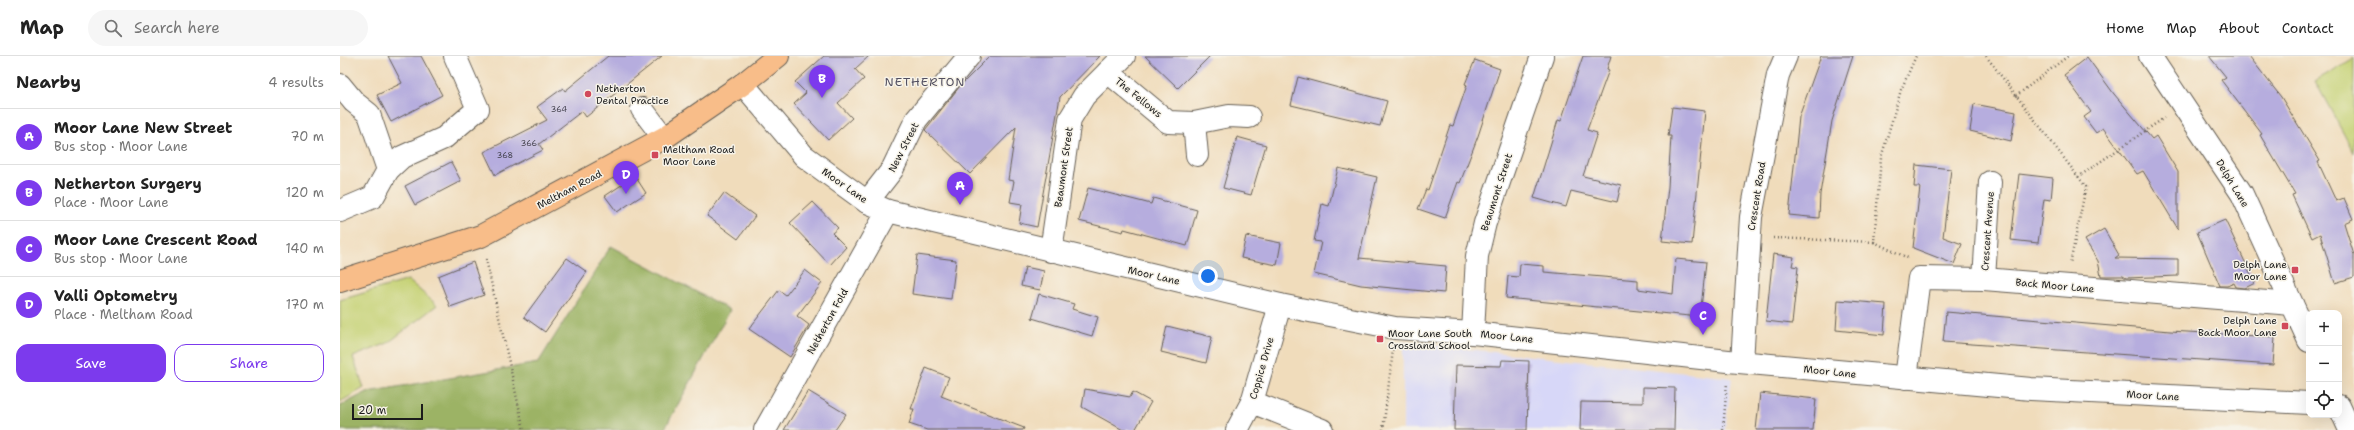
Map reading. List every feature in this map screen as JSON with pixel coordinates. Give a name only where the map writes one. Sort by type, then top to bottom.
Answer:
[{"type":"main road","name":"Meltham Road","points":[[340,281],[481,236],[664,138],[743,84],[776,57]]},
{"type":"street","points":[[340,211],[373,197],[388,170],[402,157],[444,138],[478,109],[455,56]]},
{"type":"street","name":"New Street","points":[[867,202],[892,170],[916,120],[969,56]]},
{"type":"street","name":"Beaumont Street","points":[[1051,251],[1070,119],[1084,96],[1124,56]]},
{"type":"street","name":"Beaumont Street","points":[[1473,332],[1479,249],[1485,223],[1542,56]]},
{"type":"street","name":"Crescent Road","points":[[1735,362],[1751,217],[1778,75],[1786,56]]},
{"type":"street","name":"Delph Lane","points":[[2150,56],[2242,194],[2306,334]]},
{"type":"street","name":"The Fellows","points":[[1108,72],[1168,122],[1194,123],[1229,116],[1249,118]]},
{"type":"street","name":"Moor Lane","points":[[743,84],[804,156],[867,202],[888,211],[1280,305],[1395,328],[1473,332],[1735,362],[2031,390],[2306,403]]},
{"type":"street","points":[[340,86],[354,102],[369,114],[388,170]]},
{"type":"street","points":[[642,109],[664,138]]},
{"type":"street","points":[[1194,123],[1198,155]]},
{"type":"street","name":"Crescent Avenue","points":[[1984,280],[1990,182]]},
{"type":"street","name":"Netherton Fold","points":[[765,430],[888,211]]},
{"type":"street","points":[[1906,378],[1919,278]]},
{"type":"street","name":"Back Moor Lane","points":[[1919,278],[1984,280],[2292,304]]},
{"type":"street","name":"Coppice Drive","points":[[1237,430],[1252,402],[1280,305]]},
{"type":"street","points":[[1252,402],[1322,430]]},
{"type":"street","points":[[2342,405],[2354,403]]},
{"type":"street","points":[[2342,412],[2350,430]]},
{"type":"path","points":[[1874,242],[1882,158],[1901,90],[1916,56]]},
{"type":"path","points":[[1986,56],[2086,187],[2065,286]]},
{"type":"path","points":[[2016,96],[2068,56]]},
{"type":"path","points":[[2078,176],[2183,105]]},
{"type":"path","points":[[1750,237],[1874,242],[1920,264],[1919,278]]},
{"type":"path","points":[[490,278],[524,430]]},
{"type":"path","points":[[1383,430],[1395,328]]},
{"type":"path","points":[[1724,430],[1735,362]]},
{"type":"shaded area","points":[[1403,342],[1732,378],[1725,430],[1403,430]]},
{"type":"green space","points":[[2354,58],[2354,153],[2315,81]]},
{"type":"green space","points":[[611,246],[730,310],[664,430],[340,430],[340,406],[367,392],[538,363]]},
{"type":"green space","points":[[408,280],[437,305],[388,343],[353,357],[364,388],[340,402],[340,300]]},
{"type":"building","points":[[388,56],[421,56],[442,95],[391,122],[377,95],[402,83]]},
{"type":"building","points":[[608,56],[662,56],[586,117],[582,111],[539,144],[543,150],[495,175],[484,152],[547,120],[537,107],[563,88],[565,91]]},
{"type":"building","points":[[824,56],[869,56],[855,69],[864,79],[838,103],[852,118],[828,140],[794,104],[806,93],[795,82]]},
{"type":"building","points":[[990,56],[1100,56],[1060,97],[1037,227],[1019,223],[1022,204],[1010,202],[1014,181],[1008,180],[1016,127],[970,174],[925,130],[960,86]]},
{"type":"building","points":[[1145,56],[1210,56],[1178,88]]},
{"type":"building","points":[[1583,56],[1611,56],[1607,69],[1609,70],[1587,130],[1597,133],[1583,176],[1621,185],[1617,202],[1571,191],[1566,207],[1534,198],[1558,120],[1561,121]]},
{"type":"building","points":[[1821,56],[1853,56],[1832,121],[1820,194],[1819,218],[1789,215],[1799,117]]},
{"type":"building","points":[[2209,56],[2249,56],[2281,97],[2320,161],[2318,162],[2336,201],[2344,198],[2353,219],[2344,223],[2354,255],[2354,277],[2335,283],[2320,234],[2312,238],[2292,195],[2295,194],[2260,135],[2262,134],[2221,80],[2226,77]]},
{"type":"building","points":[[2087,57],[2114,94],[2152,139],[2156,136],[2178,172],[2178,229],[2143,171],[2137,174],[2103,128],[2096,133],[2084,117],[2091,112],[2064,75]]},
{"type":"building","points":[[1475,60],[1500,69],[1478,136],[1460,183],[1458,182],[1445,218],[1418,209],[1426,189],[1428,190],[1450,125],[1453,126],[1467,85],[1465,84]]},
{"type":"building","points":[[1298,77],[1387,101],[1380,126],[1291,105]]},
{"type":"building","points":[[1974,104],[2016,112],[2011,141],[1970,131]]},
{"type":"building","points":[[1672,107],[1705,111],[1692,244],[1662,241],[1668,187],[1671,136],[1668,136]]},
{"type":"building","points":[[1237,137],[1266,145],[1251,195],[1223,188]]},
{"type":"building","points":[[451,162],[461,181],[415,205],[405,186]]},
{"type":"building","points":[[1916,165],[1951,169],[1943,237],[1962,244],[1954,264],[1913,248],[1920,187],[1914,187]]},
{"type":"building","points":[[1338,168],[1377,177],[1359,258],[1446,266],[1444,293],[1361,285],[1314,274],[1321,242],[1314,241],[1322,204],[1329,206]]},
{"type":"building","points":[[2019,174],[2053,178],[2051,200],[2044,199],[2038,243],[2011,240]]},
{"type":"building","points":[[635,176],[646,193],[617,212],[605,196]]},
{"type":"building","points":[[1088,188],[1151,204],[1153,198],[1197,210],[1187,246],[1124,229],[1123,232],[1079,221]]},
{"type":"building","points":[[724,193],[755,216],[738,239],[707,216]]},
{"type":"building","points":[[813,202],[838,228],[832,233],[846,247],[830,265],[790,223]]},
{"type":"building","points":[[2225,220],[2255,283],[2245,288],[2236,287],[2234,283],[2227,286],[2220,286],[2197,232]]},
{"type":"building","points":[[2104,229],[2119,255],[2115,258],[2178,259],[2178,276],[2126,278],[2123,276],[2101,276],[2098,261],[2085,240]]},
{"type":"building","points":[[1246,236],[1281,243],[1277,265],[1241,258]]},
{"type":"building","points":[[1773,254],[1794,257],[1792,266],[1798,267],[1792,324],[1766,321]]},
{"type":"building","points":[[917,255],[956,260],[951,299],[912,294]]},
{"type":"building","points":[[567,258],[587,272],[545,332],[524,317]]},
{"type":"building","points":[[1676,259],[1706,262],[1700,317],[1506,298],[1508,276],[1519,277],[1520,264],[1544,266],[1544,272],[1638,280],[1638,289],[1673,294]]},
{"type":"building","points":[[473,262],[484,295],[450,307],[438,276]]},
{"type":"building","points":[[1025,267],[1044,271],[1040,290],[1021,286]]},
{"type":"building","points":[[805,270],[822,283],[797,316],[809,325],[790,357],[749,329],[779,290],[786,295]]},
{"type":"building","points":[[1039,294],[1074,304],[1072,309],[1098,317],[1092,336],[1032,318]]},
{"type":"building","points":[[1838,300],[1886,304],[1884,335],[1836,330]]},
{"type":"building","points":[[1946,312],[2170,331],[2275,337],[2273,365],[1943,342]]},
{"type":"building","points":[[1167,326],[1212,337],[1206,363],[1161,352]]},
{"type":"building","points":[[1502,360],[1529,361],[1527,430],[1454,430],[1456,365],[1501,366]]},
{"type":"building","points":[[926,368],[949,377],[941,396],[1024,428],[1023,430],[927,430],[909,424],[914,409],[911,409]]},
{"type":"building","points":[[1643,387],[1675,388],[1674,430],[1580,430],[1581,402],[1643,403]]},
{"type":"building","points":[[1085,389],[1130,397],[1133,392],[1151,402],[1135,430],[1123,430],[1082,407]]},
{"type":"building","points":[[808,391],[846,414],[835,430],[784,430]]},
{"type":"building","points":[[1760,393],[1816,399],[1813,430],[1756,430]]},
{"type":"place","name":"Netherton Dental Practice","points":[[588,94]]},
{"type":"place","name":"Netherton Surgery","points":[[822,98]]},
{"type":"place","name":"Meltham Road Moor Lane","points":[[655,155]]},
{"type":"place","name":"Valli Optometry","points":[[626,194]]},
{"type":"place","name":"Moor Lane New Street","points":[[960,205]]},
{"type":"place","name":"Delph Lane Moor Lane","points":[[2295,270]]},
{"type":"place","name":"Delph Lane Back Moor Lane","points":[[2285,326]]},
{"type":"place","name":"Moor Lane Crescent Road","points":[[1703,335]]},
{"type":"place","name":"Moor Lane South Crossland School","points":[[1380,339]]},
{"type":"district","name":"NETHERTON","points":[[925,82]]}]
